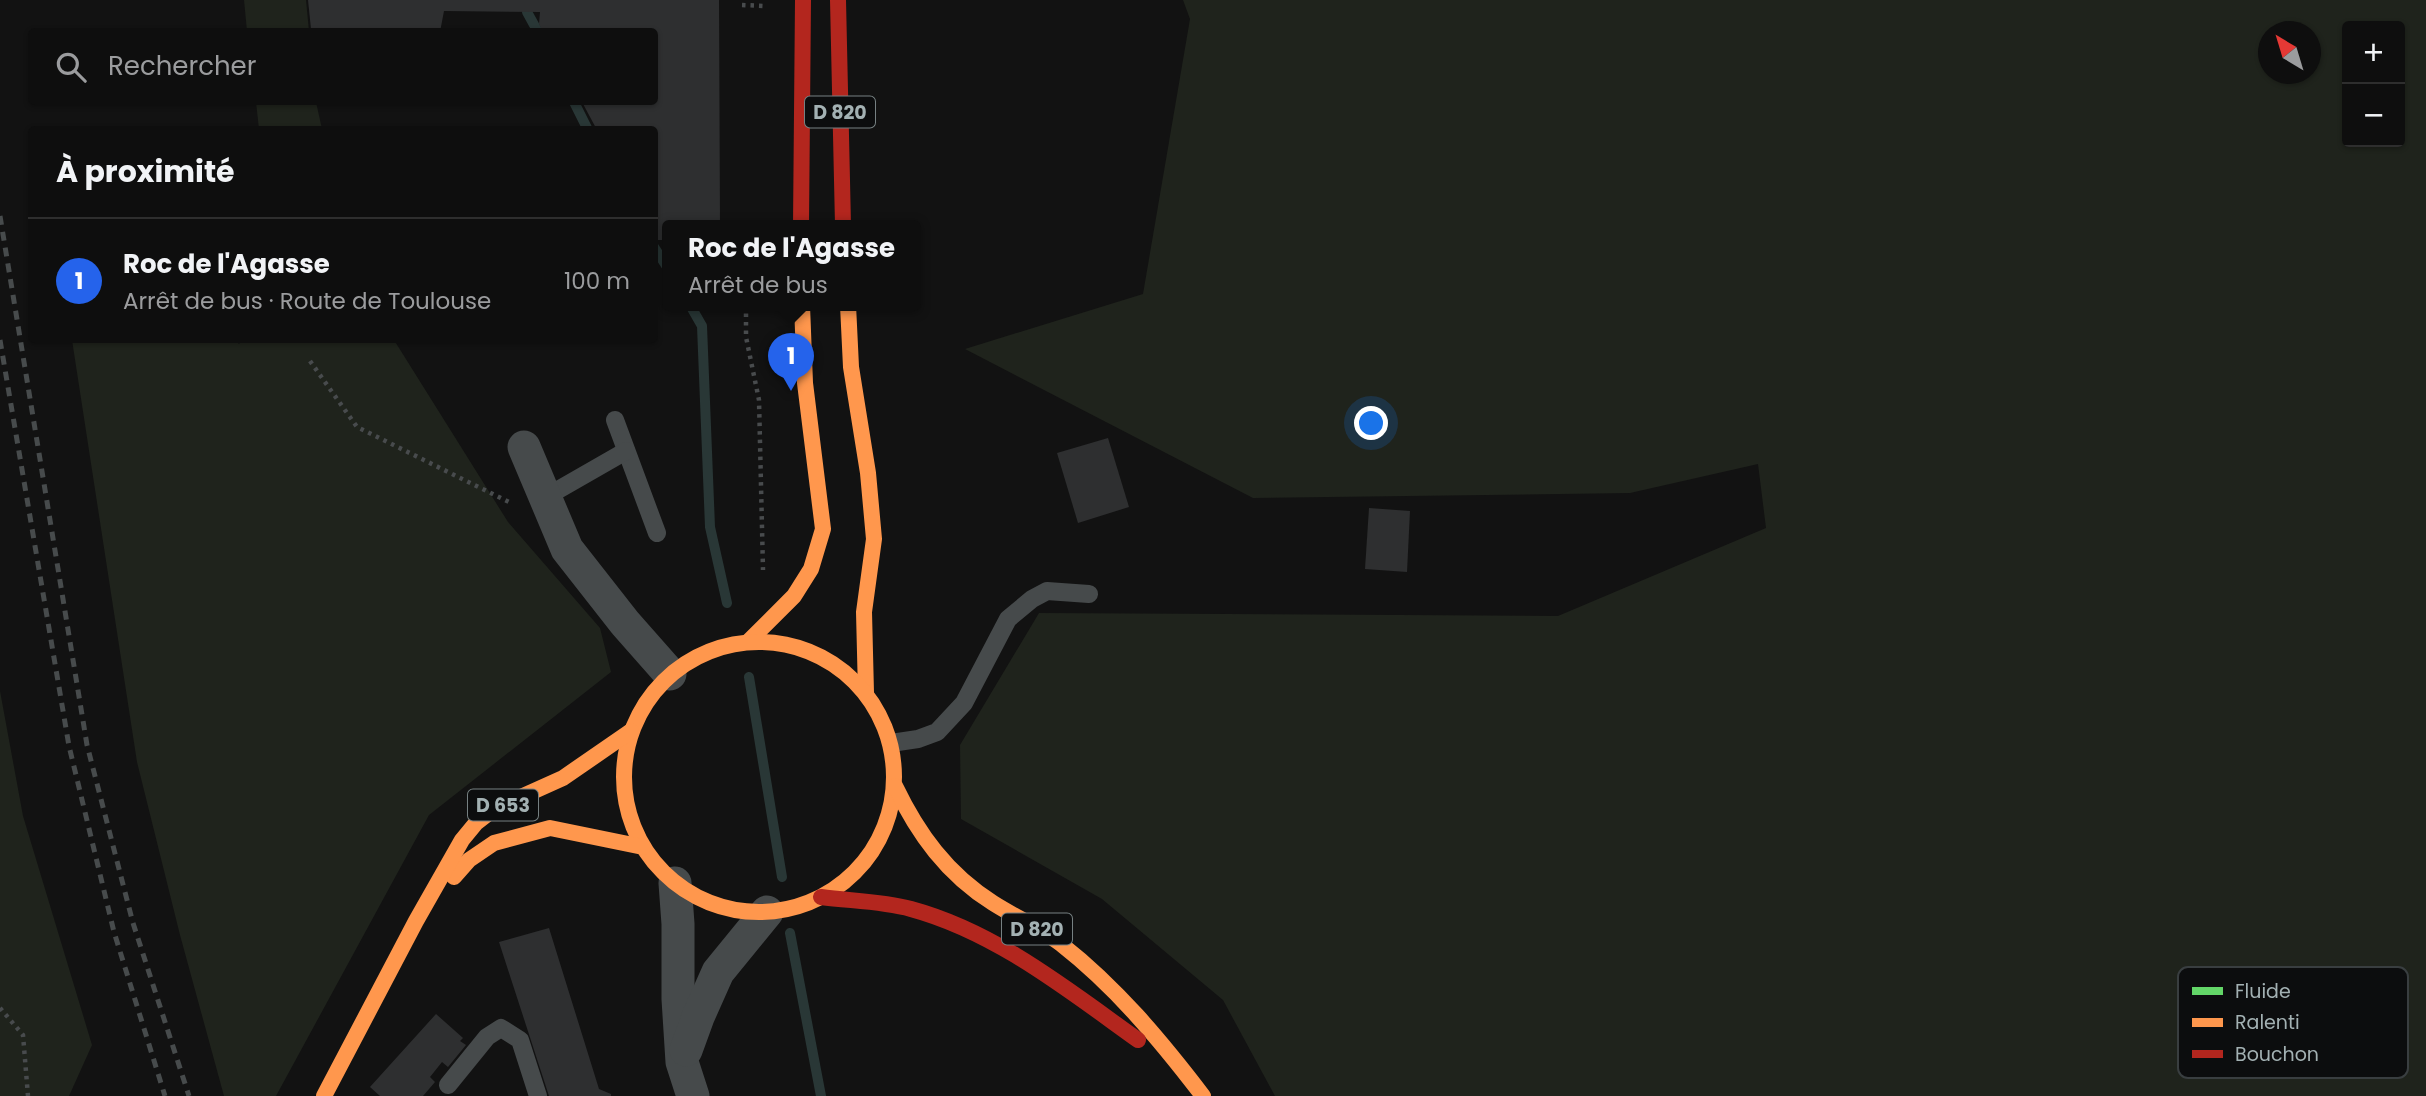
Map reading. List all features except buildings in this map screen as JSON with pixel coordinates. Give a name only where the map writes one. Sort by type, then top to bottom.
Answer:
[{"type":"main road","name":"D 820","points":[[801,220],[803,0]]},
{"type":"main road","name":"D 820","points":[[838,0],[843,220]]},
{"type":"main road","points":[[749,641],[794,596],[811,569],[823,529],[805,383],[802,311]]},
{"type":"main road","points":[[848,311],[851,367],[869,473],[874,539],[864,612],[866,693]]},
{"type":"main road","points":[[749,641],[793,645],[834,663],[866,693],[881,717],[891,743],[894,786],[883,831],[858,870],[821,897],[794,907],[767,912],[735,910],[705,901],[675,883],[658,868],[643,847],[627,810],[623,770],[631,730],[647,700],[670,674],[707,651],[749,641]]},
{"type":"main road","name":"D 653","points":[[324,1096],[416,921],[462,840],[476,823],[494,809],[563,778],[631,730]]},
{"type":"main road","name":"D 820","points":[[894,786],[912,824],[940,862],[983,897],[1059,943],[1110,986],[1203,1096]]},
{"type":"main road","name":"D 653","points":[[416,921],[469,860],[494,843],[550,828],[643,847]]},
{"type":"main road","name":"D 820","points":[[821,897],[911,909],[962,927],[1028,964],[1185,1072]]},
{"type":"street","points":[[524,447],[567,549],[625,623],[670,674]]},
{"type":"street","points":[[675,883],[682,1062],[693,1096]]},
{"type":"street","points":[[682,1062],[718,972],[767,912]]},
{"type":"lane","points":[[615,420],[657,533]]},
{"type":"lane","points":[[544,498],[626,451]]},
{"type":"lane","points":[[891,743],[918,739],[937,732],[964,703],[1008,620],[1032,599],[1047,591],[1089,594]]},
{"type":"lane","points":[[448,1084],[486,1037],[501,1028],[520,1040],[538,1096]]},
{"type":"path","points":[[746,311],[746,337],[759,400],[765,627]]},
{"type":"path","points":[[310,361],[357,427],[509,502],[544,498]]},
{"type":"path","points":[[0,1008],[23,1035],[28,1096]]},
{"type":"shaded area","points":[[244,0],[306,0],[309,28],[247,28]]},
{"type":"shaded area","points":[[1183,0],[2426,0],[2426,1096],[1275,1096],[1223,1000],[1102,899],[961,819],[960,745],[1039,613],[1558,616],[1766,528],[1758,464],[1630,493],[1253,498],[965,349],[1143,294],[1190,19]]},
{"type":"shaded area","points":[[256,105],[317,105],[321,126],[259,126]]},
{"type":"shaded area","points":[[72,343],[396,343],[508,522],[600,628],[611,672],[429,815],[276,1096],[224,1096],[137,762]]},
{"type":"shaded area","points":[[0,691],[23,816],[92,1045],[69,1096],[0,1096]]},
{"type":"waterway","points":[[527,12],[536,28]]},
{"type":"waterway","points":[[576,105],[586,126]]},
{"type":"waterway","points":[[658,253],[662,259]]},
{"type":"waterway","points":[[693,311],[702,326],[710,527],[727,603]]},
{"type":"waterway","points":[[749,677],[782,877]]},
{"type":"waterway","points":[[790,933],[821,1096]]},
{"type":"railway","points":[[0,216],[87,745],[133,923],[189,1096]]},
{"type":"railway","points":[[0,340],[69,746],[114,932],[165,1096]]},
{"type":"traffic: slow","points":[[749,641],[794,596],[811,569],[823,529],[805,383],[802,311]]},
{"type":"traffic: slow","points":[[848,311],[851,367],[868,473],[874,539],[864,612],[866,693]]},
{"type":"traffic: slow","points":[[759,642],[811,652],[845,673],[863,691],[884,725],[894,777],[884,829],[863,863],[845,881],[811,902],[759,912],[707,902],[673,881],[655,863],[634,829],[624,777],[634,725],[655,691],[673,673],[707,652],[759,642]]},
{"type":"traffic: slow","points":[[324,1096],[416,921],[462,840],[476,823],[494,809],[563,778],[631,731]]},
{"type":"traffic: slow","points":[[895,786],[924,836],[948,866],[977,892],[1053,938],[1100,978],[1137,1016],[1203,1096]]},
{"type":"traffic: slow","points":[[454,877],[469,860],[494,843],[550,828],[643,847]]},
{"type":"traffic: jam","points":[[801,220],[803,0]]},
{"type":"traffic: jam","points":[[838,0],[843,220]]},
{"type":"traffic: jam","points":[[821,897],[900,906],[972,932],[1030,964],[1138,1040]]},
{"type":"place","name":"Roc de l'Agasse","points":[[791,391]]}]
